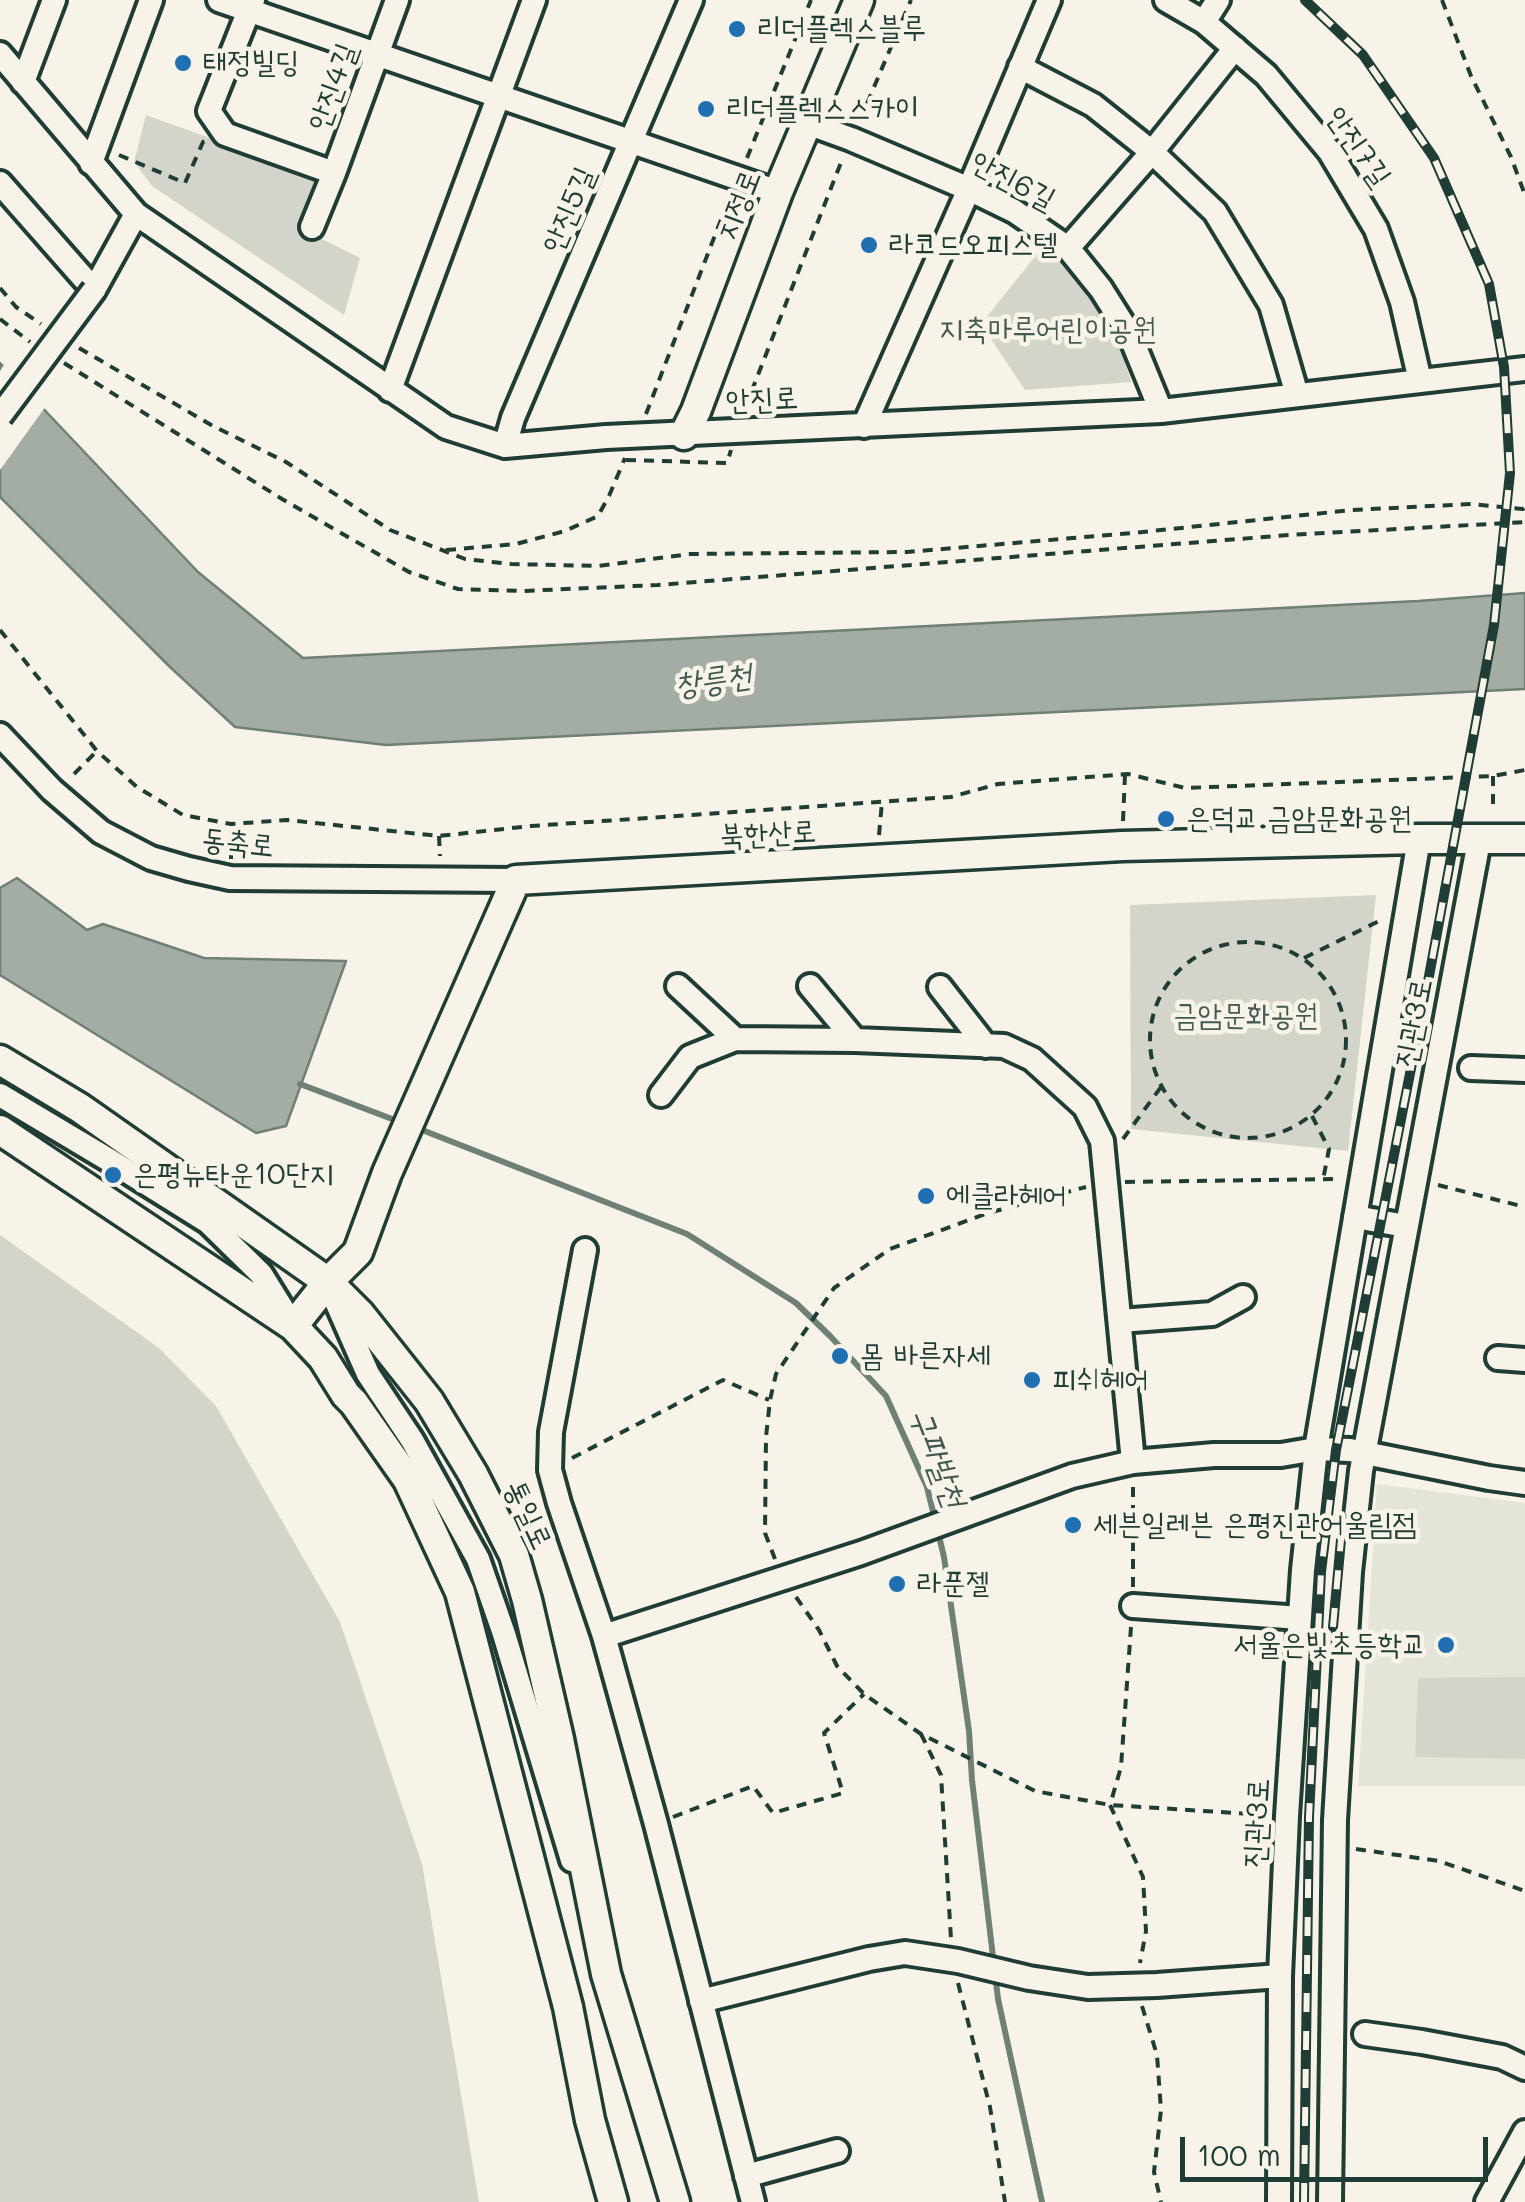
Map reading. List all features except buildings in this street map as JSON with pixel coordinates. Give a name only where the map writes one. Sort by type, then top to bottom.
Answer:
[{"type":"main road","name":"지정로","points":[[684,435],[778,192],[859,0]]},
{"type":"main road","name":"북한산로","points":[[516,880],[1122,846],[1525,839]]},
{"type":"main road","points":[[293,1326],[358,1252],[388,1173],[516,880]]},
{"type":"main road","name":"통일로","points":[[0,1060],[80,1108],[328,1282],[360,1314],[430,1401],[514,1554],[559,1739],[606,1974],[676,2202]]},
{"type":"main road","points":[[0,1130],[293,1326],[323,1358],[408,1480],[460,1592],[568,2007],[590,2120],[613,2202]]},
{"type":"street","points":[[23,82],[54,0]]},
{"type":"street","points":[[92,163],[151,0]]},
{"type":"street","points":[[219,0],[252,5],[377,54],[778,192]]},
{"type":"street","name":"안진4길","points":[[225,134],[334,173],[397,0]]},
{"type":"street","points":[[390,390],[534,0]]},
{"type":"street","name":"안진5길","points":[[506,446],[512,418],[691,0]]},
{"type":"street","points":[[864,426],[1049,0]]},
{"type":"street","name":"안진7길","points":[[1166,0],[1204,22],[1266,75],[1330,152],[1376,229],[1402,302],[1420,381]]},
{"type":"street","points":[[1204,22],[1218,0]]},
{"type":"street","points":[[225,134],[209,111],[252,5]]},
{"type":"street","points":[[1068,248],[1235,48]]},
{"type":"street","name":"안진로","points":[[0,54],[136,214],[446,427],[506,446],[1161,411],[1525,370]]},
{"type":"street","points":[[1020,67],[1092,104],[1152,152],[1215,212],[1271,305],[1297,395]]},
{"type":"street","name":"안진6길","points":[[806,124],[969,189],[1014,211],[1068,248],[1130,335],[1161,411]]},
{"type":"street","points":[[312,227],[334,173]]},
{"type":"street","points":[[0,183],[94,290]]},
{"type":"street","points":[[0,416],[94,290],[136,214]]},
{"type":"street","name":"동축로","points":[[0,735],[52,790],[101,832],[152,858],[189,869],[230,878],[516,880]]},
{"type":"street","name":"진관3로","points":[[1279,2202],[1280,1976],[1287,1816],[1316,1449],[1419,839]]},
{"type":"street","name":"진관3로","points":[[1330,2202],[1334,1820],[1350,1572],[1363,1452],[1479,841]]},
{"type":"street","points":[[678,986],[734,1039]]},
{"type":"street","points":[[810,986],[854,1040]]},
{"type":"street","points":[[940,987],[986,1046]]},
{"type":"street","points":[[660,1094],[690,1057],[734,1039],[1004,1046],[1032,1059],[1085,1107],[1102,1142],[1133,1462]]},
{"type":"street","points":[[1471,1068],[1525,1070]]},
{"type":"street","points":[[0,1095],[208,1222],[262,1274],[293,1326]]},
{"type":"street","points":[[1355,1217],[1406,1226]]},
{"type":"street","points":[[586,1250],[550,1432],[550,1470],[604,1636],[753,2202]]},
{"type":"street","points":[[1120,1321],[1212,1314],[1243,1297]]},
{"type":"street","points":[[1498,1358],[1525,1360]]},
{"type":"street","points":[[604,1636],[861,1552],[1072,1476],[1133,1462],[1214,1455],[1280,1455],[1316,1449],[1363,1452],[1525,1483]]},
{"type":"street","points":[[1132,1606],[1300,1618]]},
{"type":"street","points":[[701,2001],[906,1952],[1088,1986],[1280,1976]]},
{"type":"street","points":[[1365,2034],[1502,2058],[1525,2068]]},
{"type":"street","points":[[1488,2201],[1525,2132]]},
{"type":"street","points":[[746,2176],[836,2151]]},
{"type":"path","points":[[747,158],[811,0]]},
{"type":"path","points":[[862,117],[911,0]]},
{"type":"path","points":[[1444,1],[1471,76],[1525,195]]},
{"type":"path","points":[[119,155],[185,184],[204,142],[225,134]]},
{"type":"path","points":[[744,410],[840,166]]},
{"type":"path","points":[[645,415],[727,203]]},
{"type":"path","points":[[0,288],[16,307],[46,326]]},
{"type":"path","points":[[0,319],[32,344]]},
{"type":"path","points":[[76,346],[214,426],[286,462],[390,530],[465,558],[511,564],[598,566],[690,554],[908,552],[1352,510],[1471,504],[1525,514]]},
{"type":"path","points":[[63,362],[409,572],[458,589],[522,592],[658,585],[1525,514]]},
{"type":"path","points":[[442,550],[516,544],[565,531],[598,516],[624,460],[727,463]]},
{"type":"path","points":[[0,630],[97,751],[136,787],[184,815],[231,824],[288,820],[438,836],[951,797],[998,784],[1124,775],[1186,788],[1493,776],[1525,770]]},
{"type":"path","points":[[74,774],[97,751]]},
{"type":"path","points":[[1123,820],[1124,775]]},
{"type":"path","points":[[1493,776],[1493,810]]},
{"type":"path","points":[[879,835],[882,802]]},
{"type":"path","points":[[230,859],[231,824]]},
{"type":"path","points":[[438,836],[440,856]]},
{"type":"path","points":[[1304,958],[1381,920]]},
{"type":"path","points":[[1249,941],[1278,946],[1304,958],[1326,979],[1341,1005],[1348,1035],[1344,1065],[1332,1093],[1312,1116],[1288,1131],[1259,1138],[1230,1137],[1202,1128],[1178,1110],[1161,1087],[1151,1060],[1150,1030],[1156,1002],[1172,977],[1193,958],[1220,946],[1249,941]]},
{"type":"path","points":[[1105,1172],[1161,1087]]},
{"type":"path","points":[[1312,1116],[1329,1150],[1323,1180]]},
{"type":"path","points":[[800,1338],[834,1288],[890,1249],[1105,1172],[1346,1179]]},
{"type":"path","points":[[1432,1183],[1525,1207]]},
{"type":"path","points":[[550,1470],[723,1380],[770,1400]]},
{"type":"path","points":[[1133,1462],[1132,1606],[1120,1766],[1110,1805],[1143,1877],[1146,1931],[1136,1985],[1157,2055],[1161,2110],[1154,2172],[1160,2202]]},
{"type":"path","points":[[656,1824],[753,1786],[773,1813],[842,1792],[824,1733],[864,1694]]},
{"type":"path","points":[[954,1750],[1035,1791],[1110,1805],[1274,1816]]},
{"type":"path","points":[[1347,1847],[1439,1861],[1525,1889]]},
{"type":"shaded area","name":"서울은빛초등학교","points":[[1377,1484],[1525,1503],[1525,1786],[1358,1786]]},
{"type":"green space","points":[[146,115],[320,178],[302,229],[360,258],[344,315],[152,186],[134,162]]},
{"type":"green space","name":"지축마루어린이공원","points":[[1045,244],[1082,287],[1120,345],[1131,382],[1025,390],[981,324]]},
{"type":"green space","name":"금암문화공원","points":[[1376,895],[1348,1151],[1131,1129],[1130,905]]},
{"type":"green space","points":[[0,1235],[159,1348],[216,1406],[340,1622],[422,1864],[479,2202],[0,2202]]},
{"type":"green space","points":[[1525,1677],[1525,1759],[1415,1757],[1418,1678]]},
{"type":"water","name":"창릉천","points":[[0,363],[198,572],[303,658],[1525,593],[1525,689],[386,745],[235,727],[0,497]]},
{"type":"water","points":[[17,878],[87,930],[103,924],[204,958],[346,961],[286,1126],[256,1133],[0,975],[0,888]]},
{"type":"pier","points":[[6,362],[46,406],[0,470],[0,371]]},
{"type":"waterway","name":"구파발천","points":[[300,1084],[400,1122]]},
{"type":"waterway","name":"구파발천","points":[[417,1128],[687,1234],[796,1303],[886,1396],[927,1487],[935,1520]]},
{"type":"waterway","name":"구파발천","points":[[938,1532],[969,1731],[998,1999],[1042,2202]]},
{"type":"railway","points":[[1304,2202],[1309,1817],[1321,1572],[1336,1450],[1494,625],[1510,473],[1504,367],[1489,284],[1434,158],[1363,55],[1305,0]]},
{"type":"railway","points":[[1333,1627],[1343,1518]]},
{"type":"place","name":"리더플렉스블루","points":[[737,29]]},
{"type":"place","name":"태정빌딩","points":[[183,63]]},
{"type":"place","name":"리더플렉스스카이","points":[[706,109]]},
{"type":"place","name":"라코드오피스텔","points":[[869,245]]},
{"type":"place","name":"은덕교.금암문화공원","points":[[1166,819]]},
{"type":"place","name":"은평뉴타운10단지","points":[[113,1175]]},
{"type":"place","name":"에클라헤어","points":[[926,1196]]},
{"type":"place","name":"몸 바른자세","points":[[840,1356]]},
{"type":"place","name":"피쉬헤어","points":[[1032,1380]]},
{"type":"place","name":"세븐일레븐 은평진관어울림점","points":[[1073,1525]]},
{"type":"place","name":"라푼젤","points":[[897,1584]]},
{"type":"place","name":"서울은빛초등학교","points":[[1446,1645]]}]
